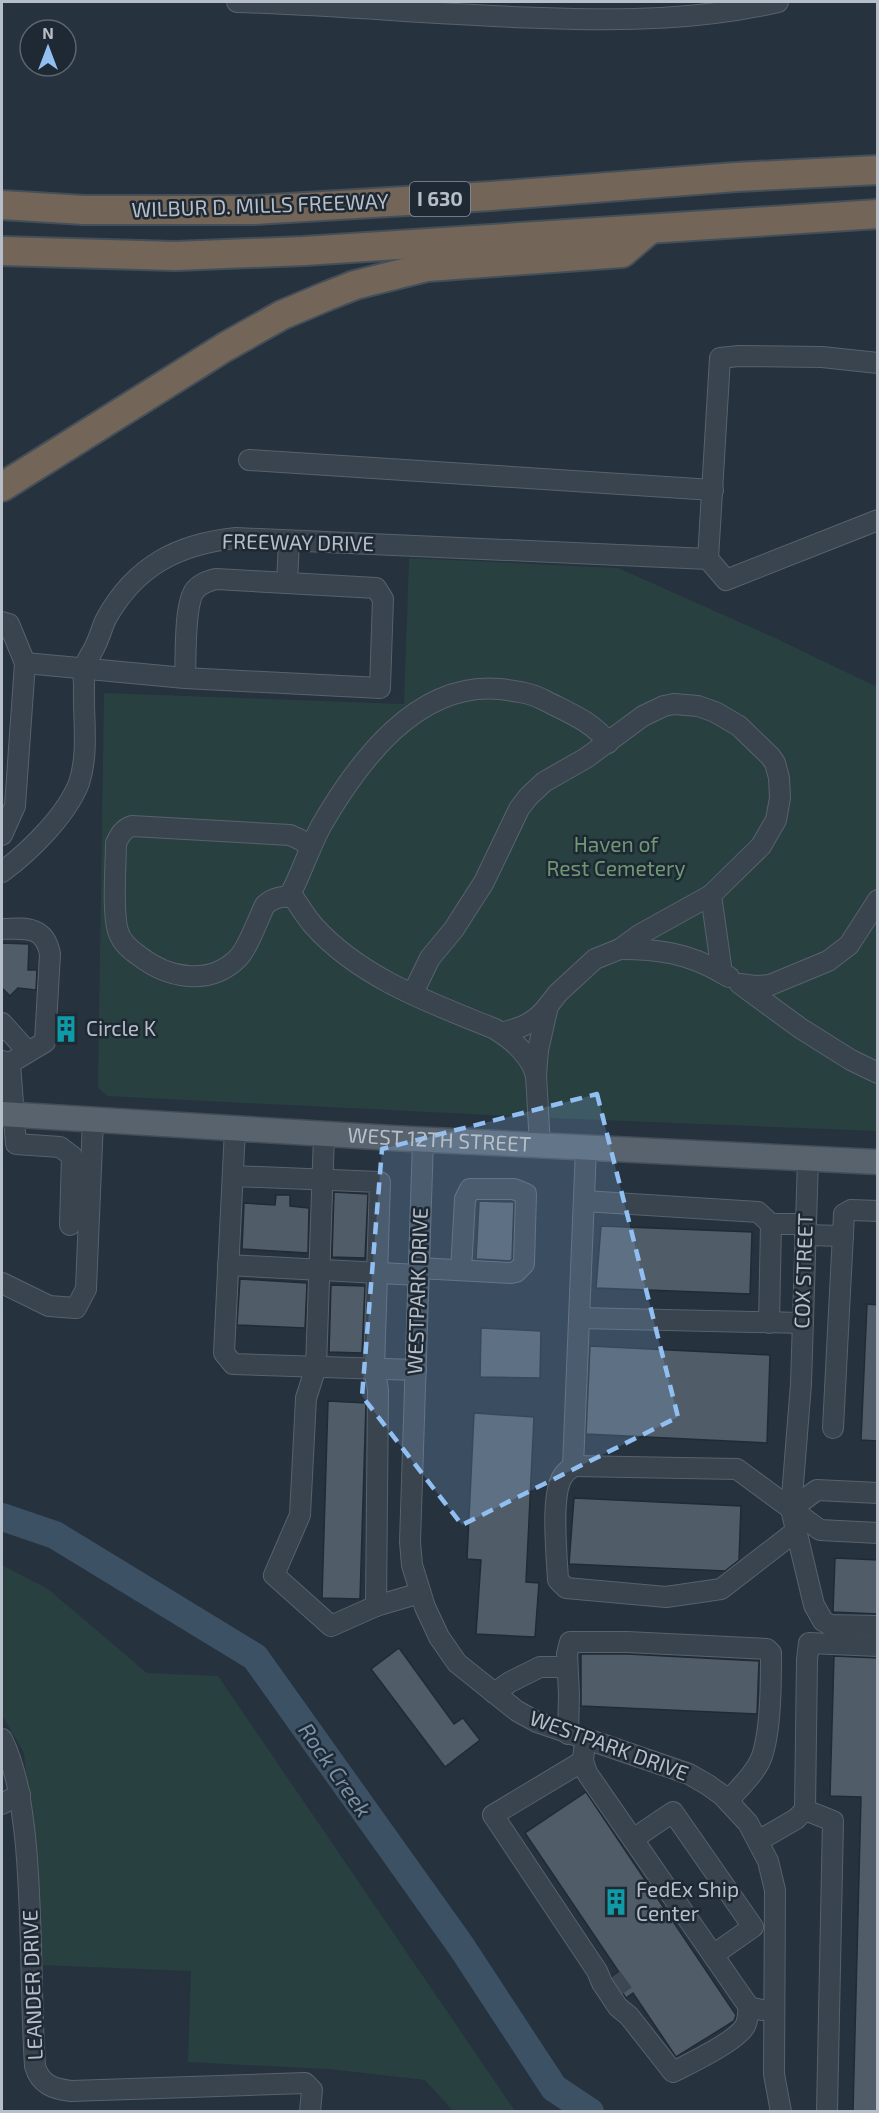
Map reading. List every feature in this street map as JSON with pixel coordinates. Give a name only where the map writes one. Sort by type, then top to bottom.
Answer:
[{"type":"highway","name":"WILBUR D. MILLS FREEWAY","points":[[9,204],[116,211],[254,210],[503,195],[736,177],[878,170]]},
{"type":"highway","name":"I 630","points":[[2,251],[175,256],[315,250],[878,214]]},
{"type":"highway","points":[[2,487],[225,347],[282,315],[327,296],[355,285],[427,267],[622,253],[649,230]]},
{"type":"main road","name":"WEST 12TH STREET","points":[[8,1115],[423,1140],[878,1162]]},
{"type":"street","points":[[237,2],[486,9],[626,20],[683,18],[778,2]]},
{"type":"street","points":[[878,363],[822,357],[739,356],[720,358],[708,559],[726,580],[878,520]]},
{"type":"street","points":[[249,460],[712,490]]},
{"type":"street","name":"FREEWAY DRIVE","points":[[2,872],[31,848],[50,828],[78,783],[83,759],[84,669],[105,621],[118,599],[146,569],[186,547],[236,538],[708,559]]},
{"type":"street","points":[[287,583],[289,541]]},
{"type":"street","points":[[25,663],[185,678],[380,688],[383,599],[376,588],[216,579],[204,582],[196,589],[188,606],[185,678]]},
{"type":"street","points":[[2,622],[9,624],[25,663],[15,806],[2,835]]},
{"type":"street","points":[[290,897],[321,827],[347,784],[372,751],[434,701],[472,689],[512,690],[536,696],[591,725],[602,734],[608,743]]},
{"type":"street","points":[[413,993],[430,958],[454,929],[484,882],[519,809],[544,782],[664,706],[674,704],[698,706],[715,712],[739,726],[770,756],[775,763],[779,778],[780,798],[776,820],[761,846],[711,894],[639,935],[620,949],[595,959],[558,993],[533,1022],[501,1033]]},
{"type":"street","points":[[310,849],[303,841],[290,835],[132,826],[126,828],[116,843],[118,931],[130,949],[147,962],[175,975],[185,977],[208,975],[226,967],[242,952],[265,905],[270,901],[294,898],[322,934],[360,966],[392,985],[501,1033],[527,1057],[533,1065],[536,1076]]},
{"type":"street","points":[[711,894],[722,973]]},
{"type":"street","points":[[740,984],[770,985],[828,961],[849,945],[878,900]]},
{"type":"street","points":[[2,927],[42,934],[48,942],[50,954],[45,1042],[6,1062],[9,1144],[60,1147],[72,1156],[70,1225]]},
{"type":"street","points":[[620,949],[656,949],[688,957],[722,973],[800,1028],[851,1060],[878,1073]]},
{"type":"street","points":[[540,1146],[536,1076],[538,1050],[548,1006]]},
{"type":"street","points":[[2,1023],[28,1052]]},
{"type":"street","points":[[2,1283],[49,1306],[76,1308],[86,1289],[93,1120]]},
{"type":"street","points":[[235,1129],[225,1353],[229,1361],[233,1364],[416,1370]]},
{"type":"street","points":[[324,1134],[316,1367],[306,1398],[300,1515],[274,1575],[331,1626],[376,1605],[420,1593]]},
{"type":"street","name":"WESTPARK DRIVE","points":[[423,1140],[410,1542],[412,1565],[424,1607],[439,1636],[457,1663],[517,1711],[537,1722],[689,1774],[728,1801],[748,1823],[768,1862],[775,1890],[774,2074],[781,2112]]},
{"type":"street","points":[[573,1466],[586,1148]]},
{"type":"street","name":"COX STREET","points":[[808,1159],[801,1384],[791,1509],[814,1605],[823,1621],[830,1625],[878,1626]]},
{"type":"street","points":[[232,1176],[380,1182],[375,1368],[378,1390],[376,1605]]},
{"type":"street","points":[[228,1265],[377,1273],[461,1270],[516,1272],[524,1264],[526,1194],[514,1189],[474,1188],[468,1191],[465,1199],[461,1270]]},
{"type":"street","points":[[584,1201],[759,1212],[771,1224],[843,1236]]},
{"type":"street","points":[[833,1428],[844,1214],[851,1210],[878,1211]]},
{"type":"street","points":[[769,1323],[771,1224]]},
{"type":"street","points":[[579,1318],[803,1323]]},
{"type":"street","points":[[802,1362],[836,1364]]},
{"type":"street","points":[[796,1531],[721,1589],[666,1597],[566,1588],[558,1580],[557,1491],[562,1475],[573,1466],[737,1469],[820,1530],[878,1533]]},
{"type":"street","points":[[791,1509],[817,1490],[878,1493]]},
{"type":"street","points":[[728,1801],[756,1769],[762,1756],[771,1689],[771,1653],[767,1649],[627,1642],[570,1642],[567,1654],[569,1695],[587,1773],[749,2007],[774,2012]]},
{"type":"street","points":[[758,1841],[805,1810],[809,1643],[878,1646]]},
{"type":"street","points":[[494,1693],[540,1667],[567,1667]]},
{"type":"street","name":"LEANDER DRIVE","points":[[2,1739],[11,1759],[20,1794],[30,1890],[35,2066],[41,2079],[53,2088],[71,2091],[304,2083],[312,2090],[310,2112]]},
{"type":"street","points":[[583,1761],[493,1815],[605,1974],[602,1983],[618,2007],[628,2007],[673,2072],[720,2047],[742,2030],[749,2007]]},
{"type":"street","points":[[2,1804],[20,1794]]},
{"type":"street","points":[[805,1810],[834,1821],[827,2112]]},
{"type":"street","points":[[633,1839],[673,1812],[753,1927],[713,1955]]},
{"type":"highlighted area","points":[[597,1094],[678,1417],[462,1525],[362,1396],[382,1149]]},
{"type":"green space","name":"Haven of Rest Cemetery","points":[[409,558],[618,568],[775,638],[877,687],[877,1131],[551,1118],[107,1096],[98,1087],[104,693],[404,704]]},
{"type":"green space","points":[[2,1565],[48,1589],[147,1673],[218,1676],[515,2111],[453,2111],[425,2080],[328,2069],[188,2062],[191,1971],[39,1965],[35,1859],[24,1753],[2,1715]]},
{"type":"building","name":"Circle K","points":[[2,943],[29,944],[28,970],[37,970],[36,990],[18,988],[10,996],[2,988]]},
{"type":"building","name":"Circle K","points":[[59,1013],[76,1013],[76,1044],[57,1044]]},
{"type":"building","points":[[334,1192],[368,1194],[365,1258],[332,1257]]},
{"type":"building","points":[[276,1195],[290,1195],[290,1206],[309,1208],[308,1253],[242,1249],[244,1203],[275,1205]]},
{"type":"building","points":[[479,1201],[514,1202],[512,1259],[510,1261],[476,1259]]},
{"type":"building","points":[[601,1226],[752,1232],[750,1294],[596,1288]]},
{"type":"building","points":[[240,1279],[307,1283],[305,1328],[237,1325]]},
{"type":"building","points":[[331,1285],[365,1286],[362,1353],[329,1352]]},
{"type":"building","points":[[867,1304],[878,1305],[878,1441],[861,1440]]},
{"type":"building","points":[[481,1328],[541,1331],[540,1378],[480,1377]]},
{"type":"building","points":[[590,1346],[770,1355],[767,1443],[586,1434]]},
{"type":"building","points":[[328,1401],[366,1403],[360,1599],[322,1598]]},
{"type":"building","points":[[474,1413],[534,1417],[526,1582],[539,1583],[535,1637],[476,1634],[481,1560],[467,1559]]},
{"type":"building","points":[[574,1498],[741,1506],[739,1560],[725,1571],[569,1564]]},
{"type":"building","points":[[835,1558],[878,1560],[878,1614],[833,1612]]},
{"type":"building","points":[[399,1648],[454,1724],[463,1718],[480,1740],[445,1767],[371,1669]]},
{"type":"building","points":[[581,1654],[627,1654],[759,1661],[757,1714],[581,1706]]},
{"type":"building","points":[[834,1656],[878,1658],[878,2112],[853,2112],[861,1797],[830,1796]]},
{"type":"building","name":"FedEx Ship Center","points":[[586,1792],[736,2015],[734,2021],[676,2057],[633,1993],[626,1998],[612,1977],[619,1972],[525,1833]]},
{"type":"waterway","name":"Rock Creek","points":[[2,1517],[55,1535],[255,1657],[461,1946],[554,2088],[590,2112]]},
{"type":"tunnel","points":[[612,1977],[627,1998]]},
{"type":"place","name":"Circle K","points":[[66,1029]]},
{"type":"place","name":"FedEx Ship Center","points":[[616,1902]]}]
